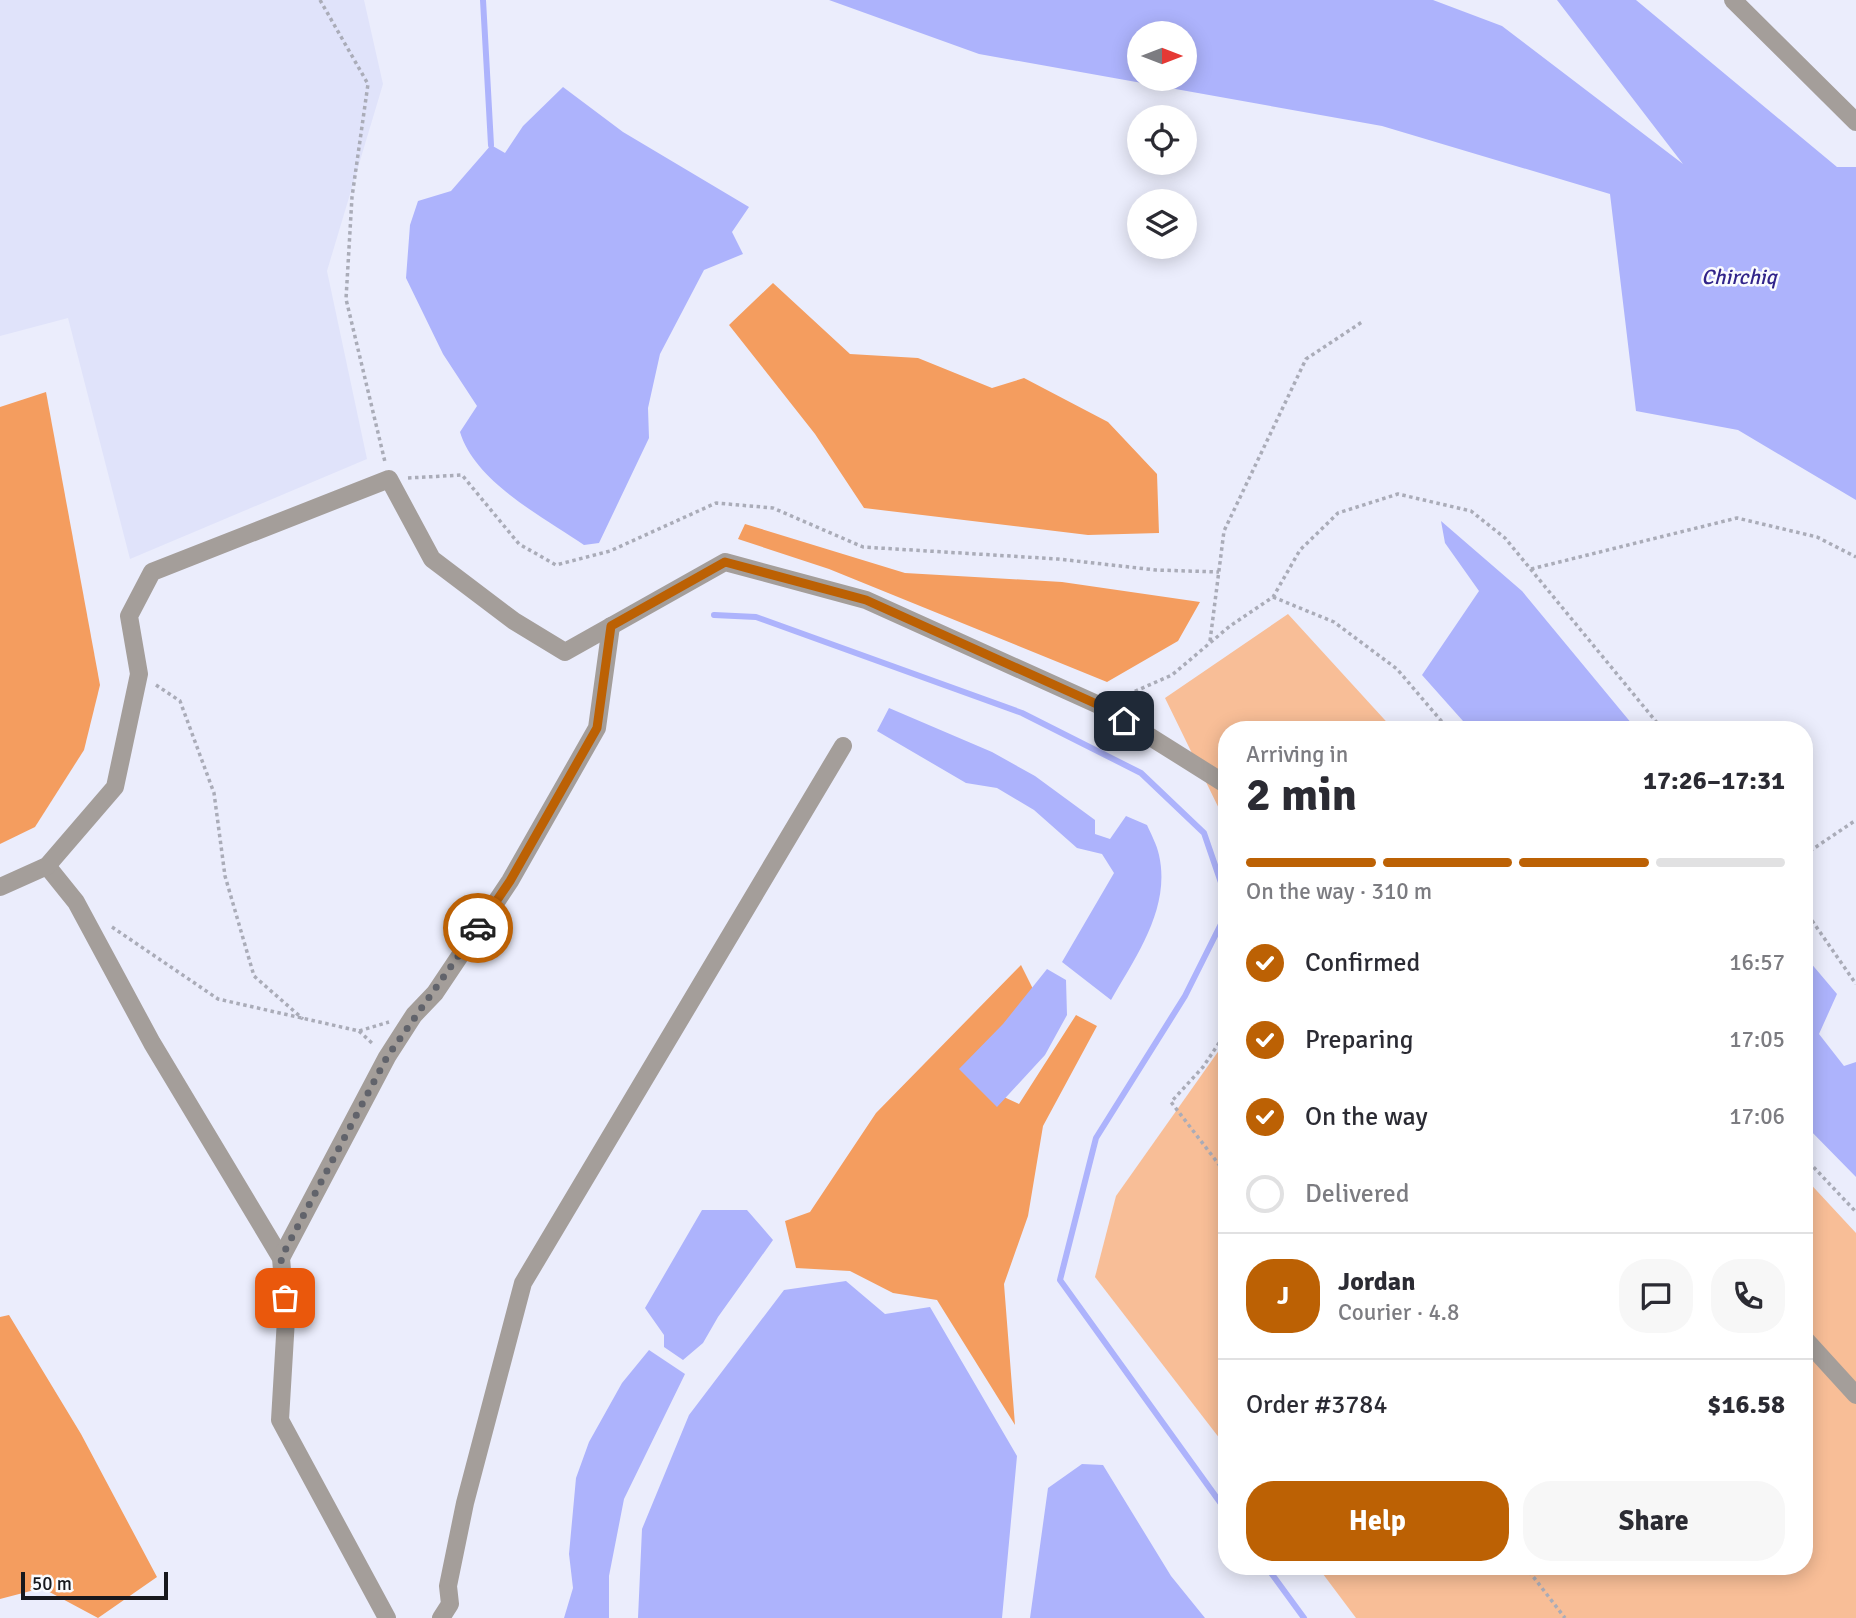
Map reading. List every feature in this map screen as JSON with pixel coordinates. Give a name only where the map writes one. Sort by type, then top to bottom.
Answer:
[{"type":"street","points":[[1733,0],[1856,122]]},
{"type":"street","points":[[0,887],[47,866],[115,787],[139,674],[129,616],[152,572],[389,479],[432,559],[514,621],[565,652],[725,562],[866,600],[1101,706],[1218,779]]},
{"type":"street","points":[[281,1258],[387,1057],[414,1015],[435,993],[510,881],[597,728],[611,626]]},
{"type":"street","points":[[441,1618],[450,1604],[448,1586],[465,1503],[523,1283],[843,746]]},
{"type":"street","points":[[47,866],[76,902],[152,1043],[281,1258],[286,1319],[280,1420],[387,1618]]},
{"type":"street","points":[[1813,1348],[1856,1395]]},
{"type":"path","points":[[320,0],[368,84],[352,197],[346,299],[389,479],[461,475],[519,544],[556,565],[610,551],[716,503],[773,508],[863,547],[1058,559],[1156,570],[1219,572]]},
{"type":"path","points":[[1210,643],[1224,531],[1306,359],[1362,322]]},
{"type":"path","points":[[1101,706],[1172,675],[1210,643],[1273,597],[1300,550],[1338,513],[1398,494],[1472,511],[1505,538],[1656,721]]},
{"type":"path","points":[[1531,569],[1737,518],[1818,537],[1856,557]]},
{"type":"path","points":[[1273,597],[1334,622],[1387,661],[1441,721]]},
{"type":"path","points":[[139,674],[180,701],[214,793],[225,876],[254,976],[303,1019]]},
{"type":"path","points":[[1813,849],[1856,820]]},
{"type":"path","points":[[104,922],[218,999],[359,1031],[414,1015]]},
{"type":"path","points":[[1813,922],[1856,984]]},
{"type":"path","points":[[1218,1044],[1203,1067],[1171,1102],[1218,1163]]},
{"type":"path","points":[[1813,1167],[1856,1212]]},
{"type":"path","points":[[1532,1575],[1565,1618]]},
{"type":"shaded area","points":[[0,0],[364,0],[383,84],[327,271],[367,459],[130,559],[68,318],[0,336]]},
{"type":"shaded area","points":[[773,283],[850,354],[918,358],[992,388],[1024,378],[1108,422],[1157,474],[1159,533],[1088,535],[864,508],[815,434],[729,325]]},
{"type":"shaded area","points":[[46,392],[100,685],[84,750],[35,827],[0,844],[0,407]]},
{"type":"shaded area","points":[[745,524],[905,573],[1062,582],[1200,602],[1178,641],[1107,682],[829,569],[738,539]]},
{"type":"shaded area","points":[[1288,614],[1386,721],[1218,721],[1218,807],[1165,698]]},
{"type":"shaded area","points":[[1021,965],[1033,989],[980,1086],[1019,1104],[1076,1015],[1097,1026],[1043,1126],[1028,1216],[1004,1284],[1015,1425],[937,1300],[893,1293],[850,1271],[796,1268],[785,1221],[810,1212],[876,1113]]},
{"type":"shaded area","points":[[1218,1052],[1218,1436],[1095,1277],[1116,1196]]},
{"type":"shaded area","points":[[1813,1187],[1856,1233],[1856,1618],[1356,1618],[1324,1575],[1813,1575]]},
{"type":"shaded area","points":[[9,1315],[81,1434],[157,1577],[98,1618],[42,1588],[0,1599],[0,1317]]},
{"type":"water","name":"Chirchiq","points":[[829,0],[1433,0],[1502,26],[1683,164],[1557,0],[1636,0],[1837,167],[1856,167],[1856,500],[1738,430],[1636,411],[1610,194],[1382,126],[1186,91],[1197,91],[1197,21],[1127,21],[1127,80],[979,54]]},
{"type":"water","points":[[563,87],[623,132],[749,207],[732,232],[743,254],[704,270],[660,354],[648,408],[649,438],[599,543],[584,545],[512,497],[480,467],[468,450],[460,432],[477,406],[443,354],[406,278],[410,225],[418,201],[451,191],[491,145],[505,153],[523,126]]},
{"type":"water","points":[[1441,521],[1522,591],[1630,721],[1463,721],[1422,675],[1479,591],[1445,543]]},
{"type":"water","points":[[889,708],[992,752],[1035,776],[1095,820],[1095,834],[1110,839],[1126,816],[1147,825],[1159,855],[1160,894],[1149,931],[1111,1000],[1062,962],[1114,873],[1102,854],[1077,848],[1034,810],[997,788],[966,783],[877,731]]},
{"type":"water","points":[[1813,966],[1837,994],[1819,1034],[1844,1066],[1856,1062],[1856,1177],[1813,1133]]},
{"type":"water","points":[[1047,969],[1066,980],[1067,1015],[1045,1055],[997,1107],[959,1069],[1003,1024]]},
{"type":"water","points":[[702,1210],[747,1210],[773,1240],[718,1317],[703,1343],[683,1360],[664,1347],[664,1335],[645,1308]]},
{"type":"water","points":[[846,1281],[885,1314],[930,1307],[1017,1456],[1002,1618],[638,1618],[642,1529],[689,1415],[784,1290]]},
{"type":"water","points":[[649,1350],[685,1374],[624,1499],[609,1576],[609,1618],[564,1618],[573,1588],[569,1554],[576,1478],[589,1442],[622,1383]]},
{"type":"water","points":[[1082,1464],[1103,1465],[1171,1576],[1205,1618],[1030,1618],[1048,1488]]},
{"type":"waterway","points":[[483,0],[491,145]]},
{"type":"waterway","points":[[714,615],[756,617],[1022,713],[1141,773],[1204,833],[1218,874]]},
{"type":"waterway","points":[[1218,930],[1185,996],[1096,1138],[1060,1280],[1218,1499]]},
{"type":"waterway","points":[[1273,1575],[1304,1618]]},
{"type":"way so far","points":[[285,1298],[281,1258],[387,1057],[414,1015],[435,993],[478,928]]},
{"type":"route","points":[[478,928],[510,881],[597,728],[611,626],[725,562],[866,600],[1101,706],[1124,721]]}]
